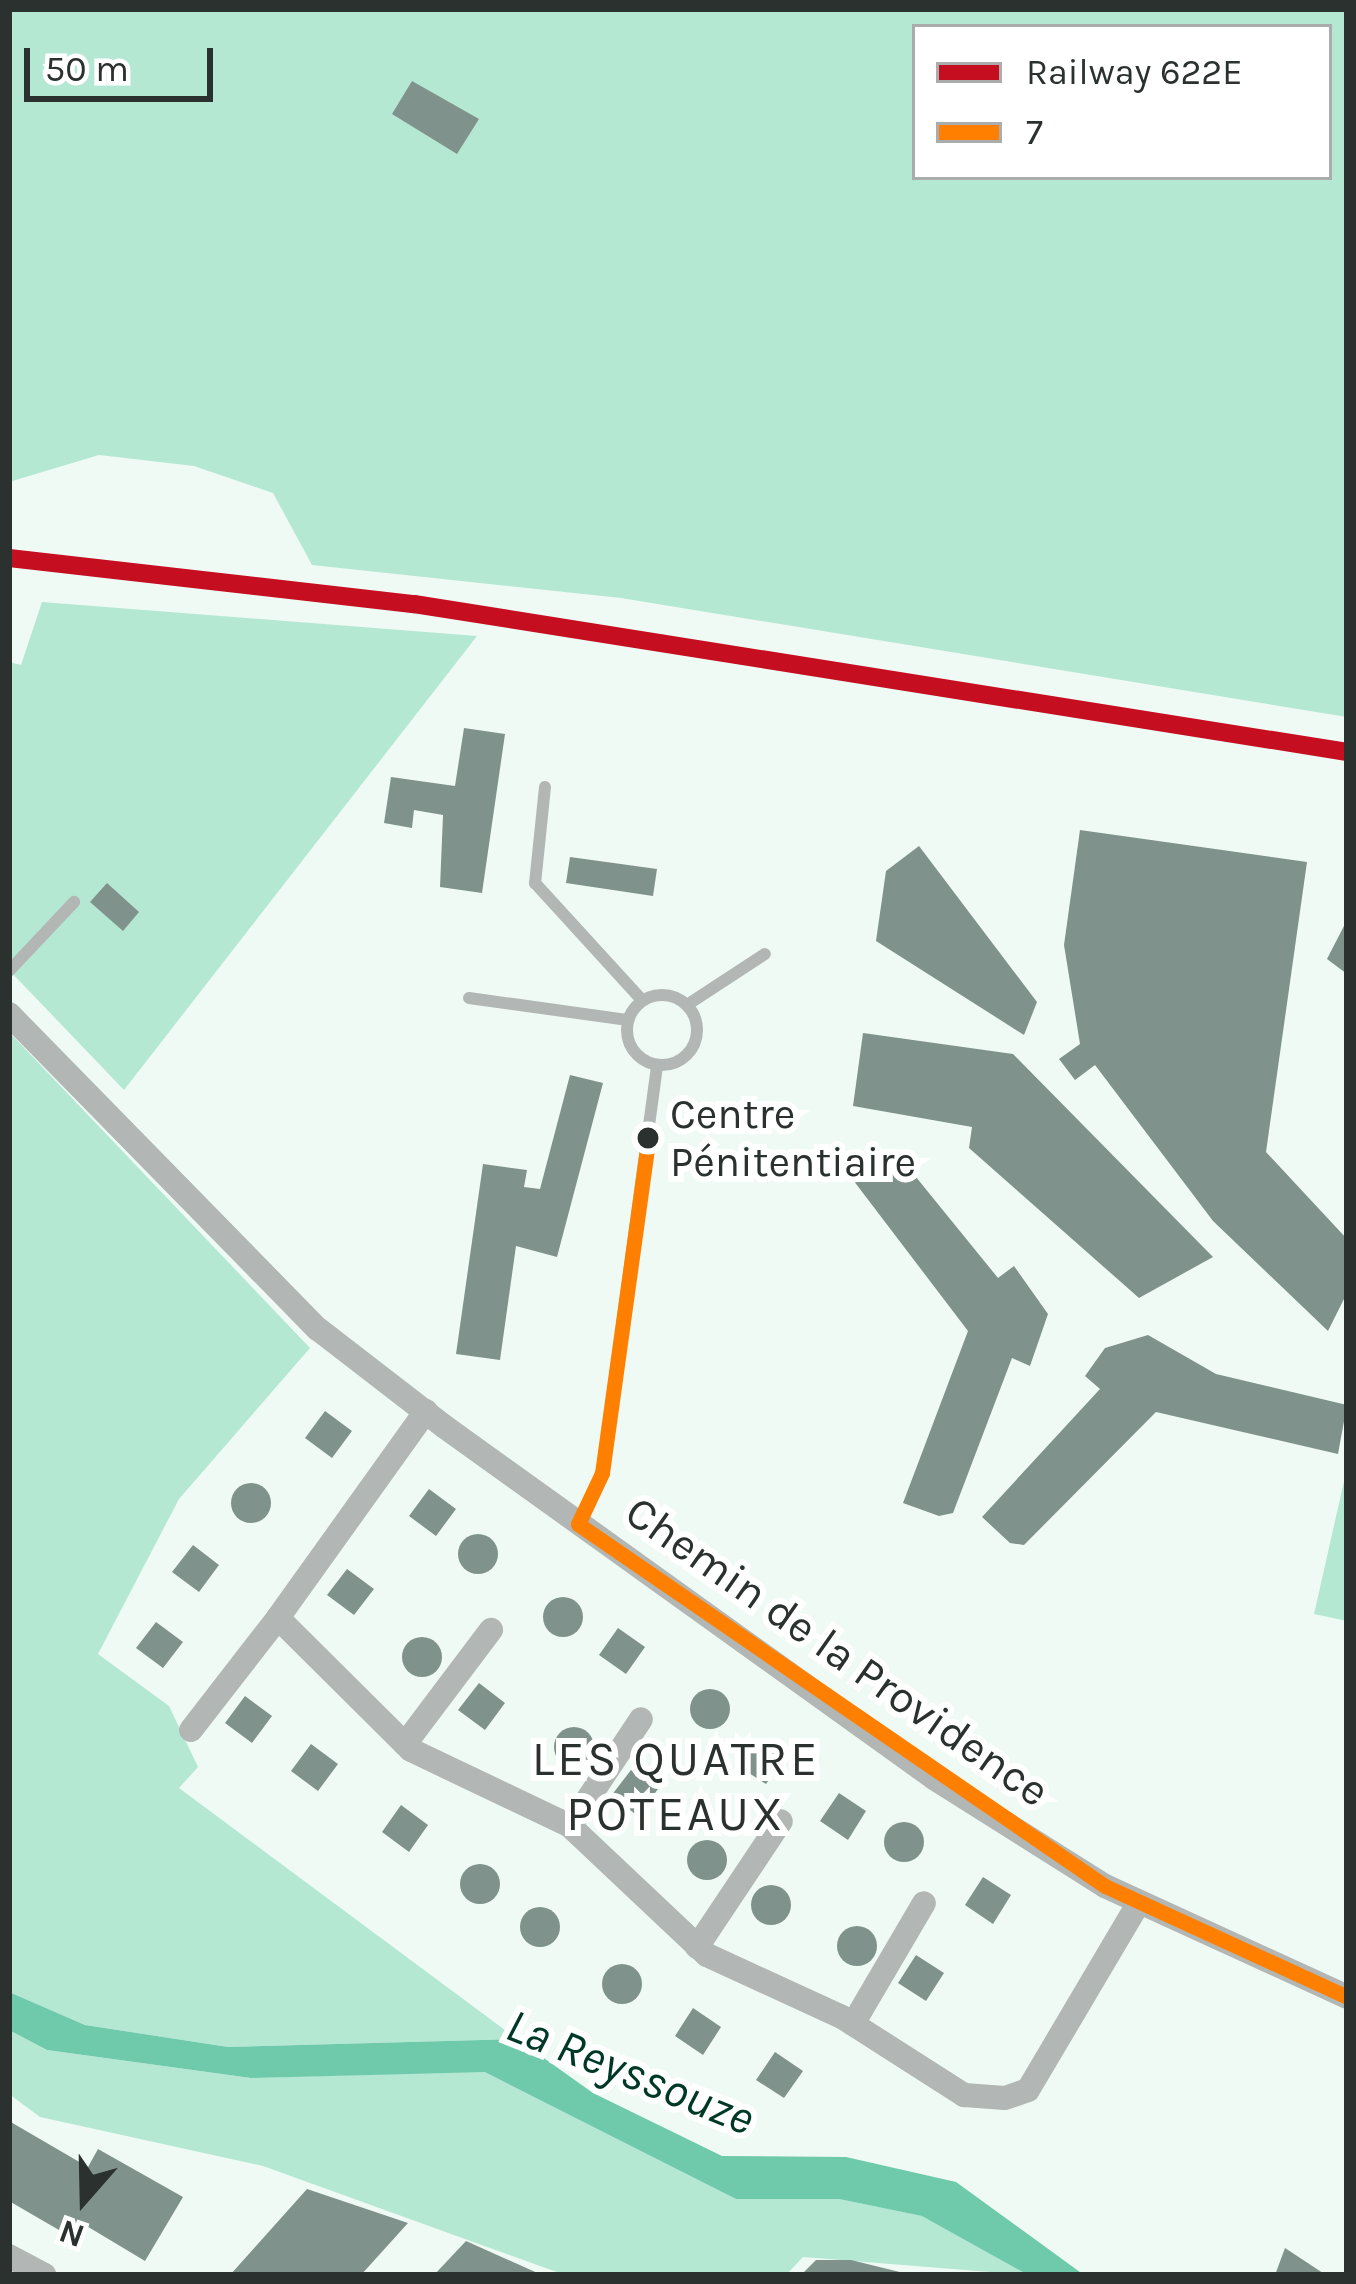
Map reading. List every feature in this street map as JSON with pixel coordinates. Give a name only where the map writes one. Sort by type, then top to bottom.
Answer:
[{"type":"street","name":"Chemin de la Providence","points":[[9,1014],[318,1329],[578,1524],[934,1778],[1139,1902],[1347,1997]]},
{"type":"street","points":[[191,1730],[278,1618],[426,1411]]},
{"type":"street","points":[[278,1618],[404,1744],[570,1826],[697,1947],[853,2024],[964,2095],[1028,2090],[1139,1902]]},
{"type":"street","points":[[404,1744],[491,1630]]},
{"type":"street","points":[[570,1826],[641,1719]]},
{"type":"street","points":[[697,1947],[781,1821]]},
{"type":"street","points":[[853,2024],[923,1903]]},
{"type":"street","points":[[9,2256],[44,2275]]},
{"type":"lane","points":[[545,787],[535,883],[642,1000],[687,1005],[765,954]]},
{"type":"lane","points":[[9,971],[74,902]]},
{"type":"lane","points":[[469,998],[628,1020]]},
{"type":"lane","points":[[642,1000],[628,1020],[636,1054],[657,1065]]},
{"type":"lane","points":[[657,1065],[693,1046],[687,1005]]},
{"type":"lane","points":[[578,1524],[602,1473],[657,1065]]},
{"type":"shaded area","points":[[9,9],[1347,9],[1347,717],[621,598],[312,565],[273,493],[194,466],[99,455],[9,482]]},
{"type":"shaded area","points":[[42,602],[477,636],[124,1090],[9,970],[9,662],[21,665]]},
{"type":"shaded area","points":[[9,1032],[310,1348],[179,1499],[98,1654],[169,1706],[198,1767],[179,1788],[517,2039],[228,2047],[85,2025],[9,1992]]},
{"type":"shaded area","points":[[1347,1468],[1347,1621],[1314,1614]]},
{"type":"shaded area","points":[[9,1992],[85,2025],[228,2047],[517,2039],[593,2093],[722,2156],[846,2157],[956,2182],[1084,2275],[1028,2275],[922,2216],[839,2199],[736,2199],[485,2072],[251,2078],[47,2050],[9,2030]]},
{"type":"shaded area","points":[[9,2030],[47,2050],[251,2078],[485,2071],[736,2199],[839,2199],[923,2216],[1028,2275],[803,2257],[786,2275],[565,2275],[263,2166],[40,2117],[9,2094]]},
{"type":"building","points":[[412,81],[479,119],[457,154],[392,114]]},
{"type":"building","points":[[464,728],[505,734],[482,893],[440,887],[443,815],[414,810],[412,828],[384,823],[391,777],[455,786]]},
{"type":"building","points":[[1080,830],[1307,862],[1266,1152],[1347,1239],[1347,1293],[1328,1331],[1213,1221],[1095,1065],[1075,1080],[1059,1059],[1080,1044],[1064,945]]},
{"type":"building","points":[[919,846],[1037,1002],[1024,1035],[876,941],[886,871]]},
{"type":"building","points":[[570,857],[657,869],[653,896],[566,883]]},
{"type":"building","points":[[107,883],[139,912],[123,931],[90,902]]},
{"type":"building","points":[[1347,920],[1347,974],[1327,959]]},
{"type":"building","points":[[863,1033],[1013,1054],[1213,1257],[1139,1298],[969,1148],[972,1127],[853,1106]]},
{"type":"building","points":[[570,1075],[603,1083],[557,1257],[516,1246],[500,1360],[456,1354],[483,1164],[527,1170],[524,1187],[540,1189]]},
{"type":"building","points":[[894,1150],[998,1278],[1014,1266],[1048,1314],[1030,1366],[1012,1358],[953,1513],[939,1516],[903,1503],[968,1331],[850,1176]]},
{"type":"building","points":[[1148,1335],[1216,1374],[1347,1405],[1338,1454],[1156,1412],[1024,1545],[1010,1543],[982,1517],[1100,1389],[1085,1376],[1105,1348]]},
{"type":"building","points":[[325,1411],[352,1431],[332,1458],[305,1438]]},
{"type":"building","points":[[251,1483],[265,1489],[271,1503],[265,1517],[251,1523],[237,1517],[231,1503],[237,1489]]},
{"type":"building","points":[[429,1489],[456,1509],[436,1536],[409,1516]]},
{"type":"building","points":[[478,1534],[492,1540],[498,1554],[492,1568],[478,1574],[464,1568],[458,1554],[464,1540]]},
{"type":"building","points":[[193,1545],[219,1565],[199,1592],[172,1572]]},
{"type":"building","points":[[347,1569],[374,1589],[354,1615],[327,1595]]},
{"type":"building","points":[[563,1597],[577,1603],[583,1617],[577,1631],[563,1637],[549,1631],[543,1617],[549,1603]]},
{"type":"building","points":[[156,1622],[183,1642],[163,1668],[136,1648]]},
{"type":"building","points":[[618,1628],[645,1647],[626,1674],[599,1655]]},
{"type":"building","points":[[422,1637],[436,1643],[442,1657],[436,1671],[422,1677],[408,1671],[402,1657],[408,1643]]},
{"type":"building","points":[[479,1683],[505,1703],[485,1730],[458,1710]]},
{"type":"building","points":[[710,1689],[724,1695],[730,1709],[724,1723],[710,1729],[696,1723],[690,1709],[696,1695]]},
{"type":"building","points":[[245,1696],[272,1716],[252,1743],[225,1723]]},
{"type":"building","points":[[574,1727],[588,1733],[594,1747],[588,1761],[574,1767],[560,1761],[554,1747],[560,1733]]},
{"type":"building","points":[[757,1738],[785,1756],[766,1784],[738,1766]]},
{"type":"building","points":[[311,1744],[338,1764],[318,1791],[291,1771]]},
{"type":"building","points":[[631,1770],[658,1789],[638,1816],[611,1796]]},
{"type":"building","points":[[839,1793],[866,1811],[848,1840],[820,1821]]},
{"type":"building","points":[[401,1805],[428,1825],[409,1852],[382,1832]]},
{"type":"building","points":[[904,1822],[918,1828],[924,1842],[918,1856],[904,1862],[890,1856],[884,1842],[890,1828]]},
{"type":"building","points":[[707,1840],[721,1846],[727,1860],[721,1874],[707,1880],[693,1874],[687,1860],[693,1846]]},
{"type":"building","points":[[480,1864],[494,1870],[500,1884],[494,1898],[480,1904],[466,1898],[460,1884],[466,1870]]},
{"type":"building","points":[[983,1877],[1011,1895],[993,1924],[965,1905]]},
{"type":"building","points":[[771,1885],[785,1891],[791,1905],[785,1919],[771,1925],[757,1919],[751,1905],[757,1891]]},
{"type":"building","points":[[540,1907],[554,1913],[560,1927],[554,1941],[540,1947],[526,1941],[520,1927],[526,1913]]},
{"type":"building","points":[[857,1926],[871,1932],[877,1946],[871,1960],[857,1966],[843,1960],[837,1946],[843,1932]]},
{"type":"building","points":[[916,1955],[944,1973],[926,2001],[898,1983]]},
{"type":"building","points":[[622,1964],[636,1970],[642,1984],[636,1998],[622,2004],[608,1998],[602,1984],[608,1970]]},
{"type":"building","points":[[693,2008],[721,2027],[703,2055],[675,2036]]},
{"type":"building","points":[[775,2052],[803,2071],[784,2098],[756,2080]]},
{"type":"building","points":[[9,2121],[88,2167],[98,2149],[183,2197],[145,2261],[80,2222],[71,2237],[9,2201]]},
{"type":"building","points":[[307,2189],[408,2223],[361,2275],[230,2275]]},
{"type":"building","points":[[466,2241],[542,2275],[434,2275]]},
{"type":"building","points":[[1285,2248],[1326,2275],[1275,2275]]},
{"type":"building","points":[[816,2260],[851,2260],[912,2275],[801,2275]]},
{"type":"rail line","name":"622E","points":[[9,558],[414,604],[1347,752]]},
{"type":"transit line","name":"7","points":[[578,1524],[602,1473],[649,1134]]},
{"type":"transit line","name":"7","points":[[578,1524],[1105,1886],[1347,1997]]},
{"type":"place","name":"Centre Pénitentiaire","points":[[648,1138]]},
{"type":"district","name":"LES QUATRE POTEAUX","points":[[676,1786]]},
{"type":"water label","name":"La Reyssouze","points":[[630,2072]]}]
